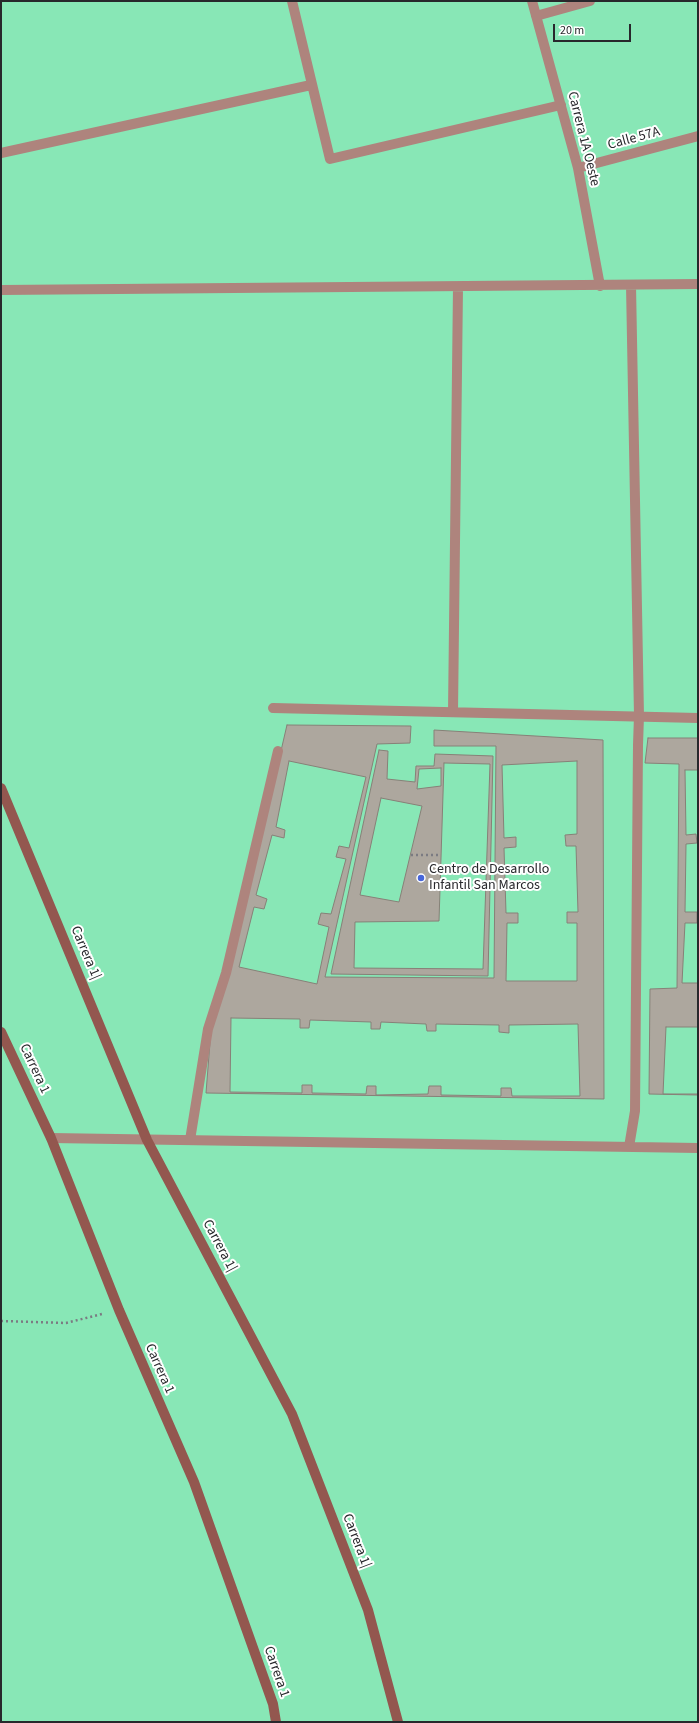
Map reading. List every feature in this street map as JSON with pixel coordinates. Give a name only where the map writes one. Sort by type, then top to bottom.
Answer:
[{"type":"street","points":[[292,1],[330,159],[561,105]]},
{"type":"street","name":"Carrera 1A Oeste","points":[[532,1],[578,168],[600,286]]},
{"type":"street","points":[[536,16],[590,1]]},
{"type":"street","points":[[1,153],[311,85]]},
{"type":"street","name":"Calle 57A","points":[[578,168],[698,136]]},
{"type":"street","points":[[1,290],[698,284]]},
{"type":"street","points":[[629,1147],[635,1111],[639,716],[631,285]]},
{"type":"street","points":[[453,712],[458,287]]},
{"type":"street","points":[[273,708],[698,718]]},
{"type":"street","points":[[190,1140],[208,1029],[226,973],[278,751]]},
{"type":"street","name":"Carrera 1|","points":[[1,788],[147,1140],[292,1414],[368,1610],[398,1722]]},
{"type":"street","name":"Carrera 1","points":[[1,1032],[51,1138],[119,1310],[194,1482],[273,1704],[276,1722]]},
{"type":"street","points":[[51,1138],[698,1148]]},
{"type":"path","points":[[411,856],[441,854]]},
{"type":"path","points":[[1,1320],[66,1323],[119,1310]]},
{"type":"green space","points":[[1,1],[698,1],[698,1722],[1,1722]]},
{"type":"building","points":[[287,725],[411,726],[410,743],[377,744],[325,977],[494,978],[496,746],[434,746],[434,730],[603,740],[604,1099],[206,1093],[211,1030],[231,966]]},
{"type":"building","points":[[648,738],[698,738],[698,1095],[649,1094],[650,989],[677,988],[679,764],[645,763]]},
{"type":"building","name":"Centro de Desarrollo Infantil San Marcos","points":[[379,750],[388,751],[387,779],[415,782],[416,766],[434,766],[435,754],[493,756],[488,976],[331,974]]},
{"type":"building","points":[[289,761],[366,777],[349,848],[339,846],[336,857],[346,859],[331,914],[321,913],[318,924],[329,927],[317,984],[239,967],[254,907],[264,909],[267,899],[256,895],[272,835],[284,838],[285,830],[276,827]]},
{"type":"building","points":[[577,761],[577,834],[565,835],[566,846],[576,846],[578,912],[567,912],[567,923],[577,923],[577,981],[506,981],[507,923],[518,923],[518,913],[506,913],[504,848],[516,847],[516,837],[504,838],[502,765]]},
{"type":"building","points":[[444,763],[490,764],[483,969],[354,968],[355,922],[439,921]]},
{"type":"building","points":[[441,768],[441,786],[417,789],[419,769]]},
{"type":"building","points":[[685,770],[698,770],[698,983],[682,983],[685,923],[697,923],[697,912],[685,912],[686,844],[697,843],[696,834],[686,835]]},
{"type":"building","points":[[381,798],[422,806],[399,902],[360,895]]},
{"type":"building","points":[[231,1018],[300,1019],[300,1028],[309,1028],[310,1020],[371,1022],[371,1029],[380,1029],[381,1022],[426,1024],[427,1031],[436,1031],[436,1024],[499,1025],[499,1032],[509,1033],[509,1025],[578,1024],[580,1096],[512,1096],[511,1088],[501,1088],[501,1096],[441,1095],[441,1086],[429,1086],[428,1094],[376,1095],[376,1086],[367,1086],[366,1094],[312,1093],[312,1085],[302,1085],[302,1093],[230,1092]]},
{"type":"building","points":[[666,1027],[698,1027],[698,1094],[663,1094]]},
{"type":"place","name":"Centro de Desarrollo Infantil San Marcos","points":[[421,878]]}]
